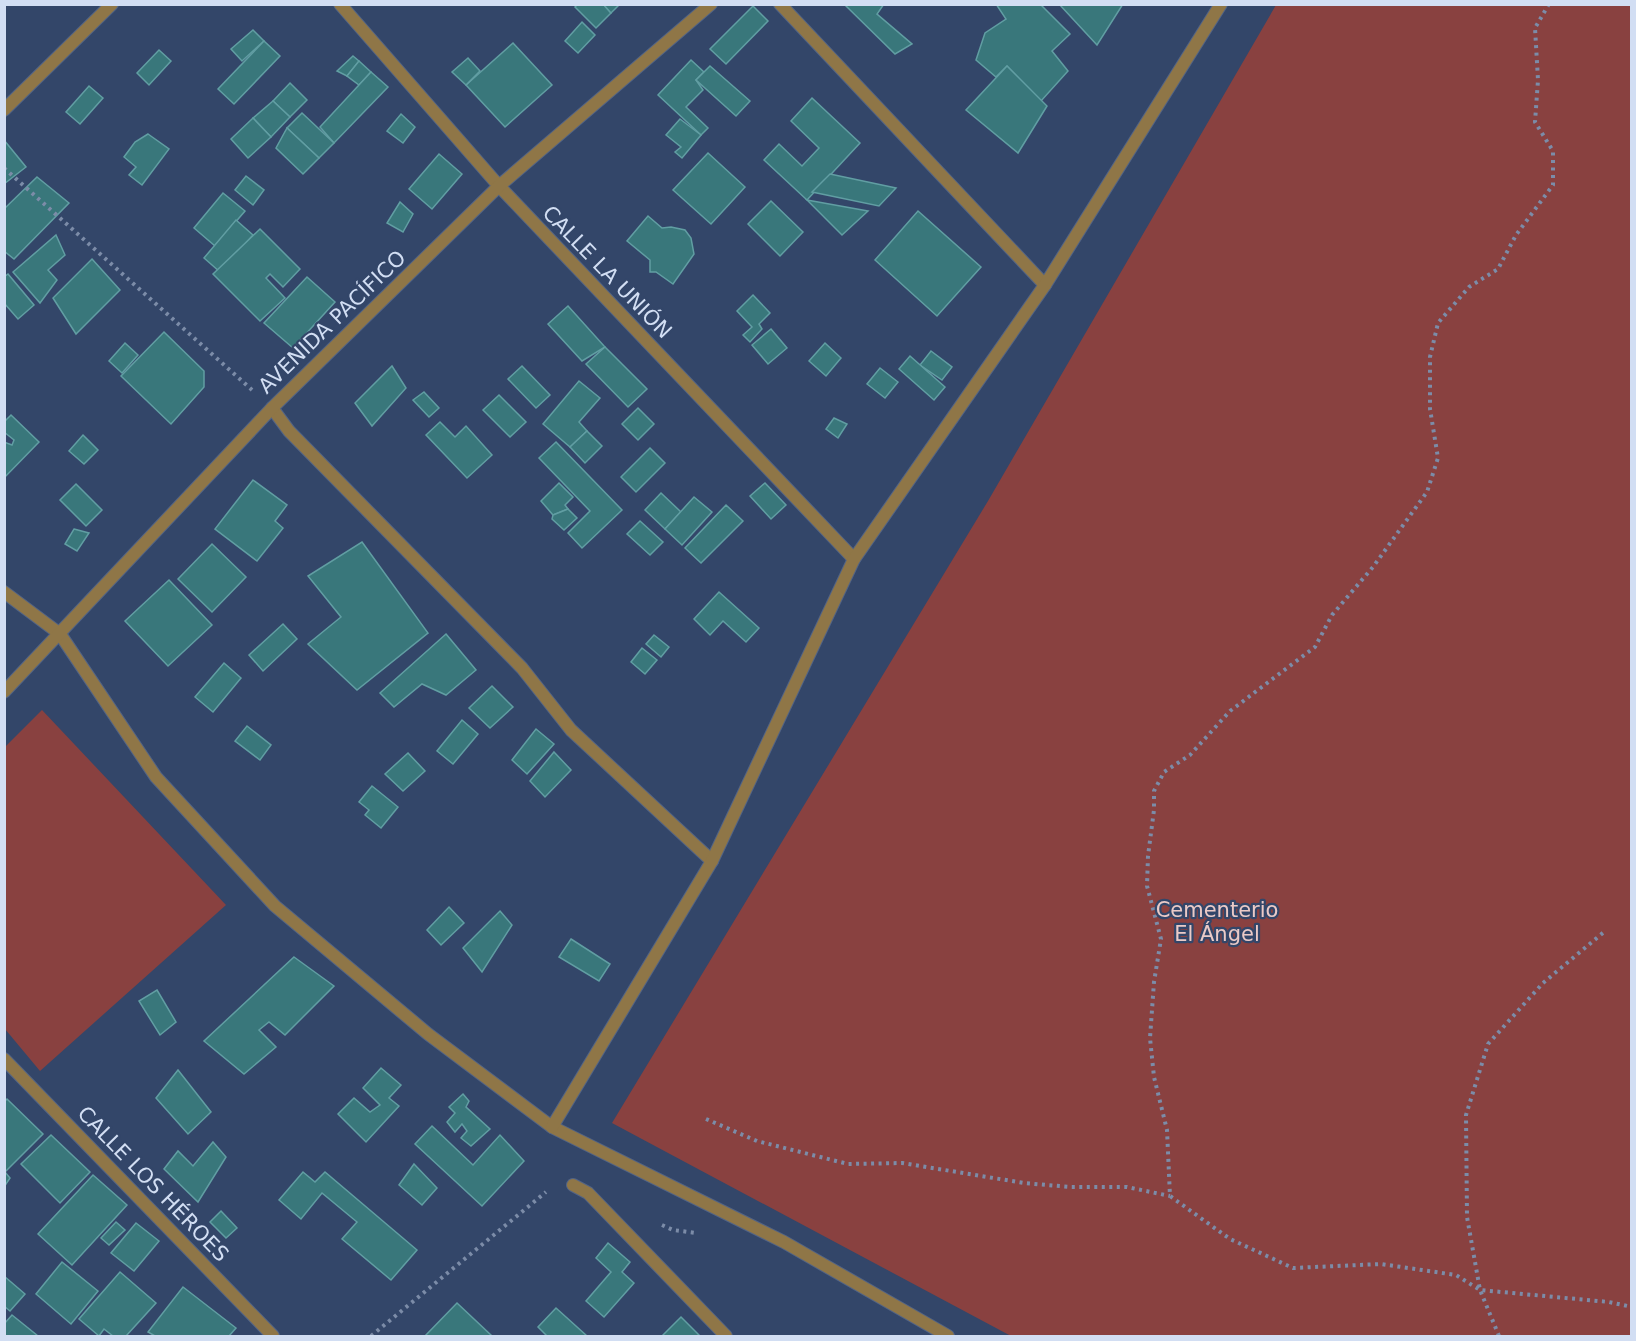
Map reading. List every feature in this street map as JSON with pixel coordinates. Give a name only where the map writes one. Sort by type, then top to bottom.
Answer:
[{"type":"street","points":[[4,110],[111,4]]},
{"type":"street","name":"CALLE LA UNIÓN","points":[[340,4],[499,186],[854,559]]},
{"type":"street","name":"AVENIDA PACÍFICO","points":[[4,692],[272,408],[499,186],[711,4]]},
{"type":"street","points":[[780,4],[1045,285]]},
{"type":"street","points":[[552,1127],[712,861],[854,559],[1045,285],[1221,4]]},
{"type":"street","points":[[272,408],[289,431],[522,668],[571,730],[712,861]]},
{"type":"street","points":[[4,592],[60,634],[156,777],[275,906],[428,1034],[552,1127],[784,1242],[948,1336]]},
{"type":"street","name":"CALLE LOS HÉROES","points":[[4,1059],[273,1336]]},
{"type":"street","points":[[573,1185],[588,1193],[726,1336]]},
{"type":"path","points":[[1170,1196],[1167,1130],[1154,1077],[1150,1038],[1154,982],[1161,939],[1147,886],[1154,791],[1164,772],[1190,754],[1230,711],[1315,647],[1332,615],[1373,567],[1427,492],[1438,458],[1430,409],[1430,357],[1438,323],[1470,287],[1498,269],[1516,235],[1553,185],[1553,151],[1535,122],[1538,80],[1535,28],[1549,4]]},
{"type":"path","points":[[4,168],[272,408]]},
{"type":"path","points":[[1499,1336],[1480,1290],[1467,1217],[1466,1115],[1488,1044],[1543,983],[1604,932]]},
{"type":"path","points":[[706,1119],[757,1141],[848,1164],[902,1163],[1024,1183],[1070,1187],[1127,1187],[1170,1196],[1230,1239],[1293,1268],[1381,1264],[1456,1275],[1480,1290],[1609,1302],[1632,1307]]},
{"type":"path","points":[[371,1336],[555,1185],[573,1185]]},
{"type":"green space","name":"Cementerio El Ángel","points":[[1276,5],[1631,5],[1631,1336],[1011,1336],[612,1123],[988,501]]},
{"type":"green space","points":[[42,710],[226,905],[40,1071],[5,1029],[4,748]]},
{"type":"building","points":[[578,4],[603,4],[611,13],[596,28],[575,7]]},
{"type":"building","points":[[603,4],[620,4],[611,13]]},
{"type":"building","points":[[844,4],[884,4],[877,14],[912,44],[895,54]]},
{"type":"building","points":[[996,4],[1040,4],[1070,34],[1052,51],[1068,71],[1041,101],[1007,66],[996,77],[976,60],[985,33],[1006,19]]},
{"type":"building","points":[[1059,4],[1123,4],[1097,45]]},
{"type":"building","points":[[753,6],[768,21],[726,64],[710,49]]},
{"type":"building","points":[[582,22],[595,35],[578,53],[565,41]]},
{"type":"building","points":[[253,30],[264,41],[242,61],[231,49]]},
{"type":"building","points":[[264,41],[280,56],[234,104],[218,89]]},
{"type":"building","points":[[513,43],[552,85],[505,127],[466,85]]},
{"type":"building","points":[[159,50],[171,61],[149,85],[137,73]]},
{"type":"building","points":[[353,56],[359,61],[347,76],[337,71]]},
{"type":"building","points":[[468,58],[480,71],[466,85],[452,72]]},
{"type":"building","points":[[691,60],[704,72],[696,80],[703,90],[686,107],[708,128],[701,135],[658,95]]},
{"type":"building","points":[[359,61],[371,72],[359,85],[347,76]]},
{"type":"building","points":[[710,66],[750,101],[736,116],[696,80]]},
{"type":"building","points":[[1007,66],[1047,106],[1018,153],[966,110]]},
{"type":"building","points":[[371,72],[388,87],[334,143],[320,127]]},
{"type":"building","points":[[290,83],[307,100],[290,117],[273,101]]},
{"type":"building","points":[[89,86],[103,98],[80,124],[66,112]]},
{"type":"building","points":[[812,98],[860,143],[807,200],[764,160],[779,144],[802,166],[819,148],[791,121]]},
{"type":"building","points":[[273,101],[290,117],[271,137],[253,118]]},
{"type":"building","points":[[302,113],[334,143],[319,158],[287,128]]},
{"type":"building","points":[[401,114],[415,127],[403,143],[387,131]]},
{"type":"building","points":[[253,118],[271,137],[248,158],[231,139]]},
{"type":"building","points":[[680,119],[701,135],[682,158],[675,152],[681,147],[666,135]]},
{"type":"building","points":[[287,128],[319,158],[303,174],[276,148]]},
{"type":"building","points":[[148,134],[169,149],[142,185],[129,175],[136,167],[124,157],[135,142]]},
{"type":"building","points":[[4,140],[26,167],[4,184]]},
{"type":"building","points":[[708,153],[745,187],[711,224],[673,190]]},
{"type":"building","points":[[439,154],[462,174],[432,209],[409,189]]},
{"type":"building","points":[[830,174],[896,188],[879,206],[812,192]]},
{"type":"building","points":[[246,176],[264,190],[253,205],[235,190]]},
{"type":"building","points":[[37,177],[69,203],[14,259],[4,251],[4,209]]},
{"type":"building","points":[[223,193],[245,211],[215,246],[194,228]]},
{"type":"building","points":[[807,200],[868,211],[842,235]]},
{"type":"building","points":[[771,201],[803,232],[780,256],[748,224]]},
{"type":"building","points":[[400,202],[413,214],[403,232],[387,223]]},
{"type":"building","points":[[918,211],[981,267],[937,316],[875,260]]},
{"type":"building","points":[[648,216],[662,228],[685,230],[691,238],[694,254],[673,284],[656,272],[650,272],[650,260],[627,241]]},
{"type":"building","points":[[236,220],[253,235],[220,272],[204,258]]},
{"type":"building","points":[[260,229],[300,269],[283,287],[270,274],[266,278],[285,298],[260,321],[213,274]]},
{"type":"building","points":[[56,235],[65,255],[48,270],[57,280],[40,303],[13,272]]},
{"type":"building","points":[[92,259],[120,290],[76,334],[53,298]]},
{"type":"building","points":[[8,274],[34,305],[18,319],[4,303],[4,277]]},
{"type":"building","points":[[307,277],[335,302],[293,348],[264,323]]},
{"type":"building","points":[[753,295],[770,313],[759,324],[762,329],[750,342],[743,335],[752,327],[737,311]]},
{"type":"building","points":[[568,306],[605,347],[582,361],[548,324]]},
{"type":"building","points":[[771,329],[787,348],[768,364],[752,345]]},
{"type":"building","points":[[164,332],[204,371],[204,387],[171,424],[121,376]]},
{"type":"building","points":[[125,343],[138,355],[122,373],[109,361]]},
{"type":"building","points":[[825,343],[841,358],[826,376],[809,361]]},
{"type":"building","points":[[605,347],[647,389],[628,407],[586,364]]},
{"type":"building","points":[[931,351],[952,367],[942,380],[920,365]]},
{"type":"building","points":[[910,356],[945,387],[934,400],[899,369]]},
{"type":"building","points":[[392,366],[406,388],[372,426],[355,403]]},
{"type":"building","points":[[522,366],[550,395],[536,408],[508,379]]},
{"type":"building","points":[[880,368],[898,382],[885,398],[867,384]]},
{"type":"building","points":[[579,381],[600,398],[579,422],[587,431],[570,447],[543,424]]},
{"type":"building","points":[[424,392],[439,408],[429,417],[413,400]]},
{"type":"building","points":[[499,395],[526,422],[510,437],[483,410]]},
{"type":"building","points":[[638,408],[654,424],[638,440],[622,424]]},
{"type":"building","points":[[11,415],[39,442],[4,478],[4,442],[12,445],[14,440],[4,432],[4,422]]},
{"type":"building","points":[[834,418],[847,424],[838,438],[826,429]]},
{"type":"building","points":[[440,422],[455,437],[466,426],[492,455],[467,478],[426,435]]},
{"type":"building","points":[[587,431],[602,446],[585,463],[570,447]]},
{"type":"building","points":[[83,435],[98,450],[84,464],[69,451]]},
{"type":"building","points":[[556,442],[622,510],[582,548],[568,533],[590,511],[539,458]]},
{"type":"building","points":[[650,448],[665,463],[636,492],[621,477]]},
{"type":"building","points":[[253,480],[287,505],[275,521],[283,528],[257,561],[215,529]]},
{"type":"building","points":[[559,483],[573,497],[565,505],[568,509],[553,515],[541,501]]},
{"type":"building","points":[[765,483],[786,505],[771,519],[750,496]]},
{"type":"building","points":[[76,484],[102,510],[86,526],[60,500]]},
{"type":"building","points":[[661,493],[681,512],[665,529],[645,510]]},
{"type":"building","points":[[694,497],[712,512],[682,545],[665,529]]},
{"type":"building","points":[[726,505],[743,521],[701,563],[685,548]]},
{"type":"building","points":[[568,509],[577,518],[564,530],[552,519],[553,515]]},
{"type":"building","points":[[640,521],[663,542],[650,555],[627,534]]},
{"type":"building","points":[[74,529],[89,533],[77,551],[65,544]]},
{"type":"building","points":[[362,542],[428,633],[357,690],[308,644],[341,617],[308,576]]},
{"type":"building","points":[[212,544],[246,577],[212,612],[178,579]]},
{"type":"building","points":[[169,580],[212,625],[168,666],[125,621]]},
{"type":"building","points":[[719,592],[759,628],[746,642],[723,621],[710,635],[694,619]]},
{"type":"building","points":[[283,624],[297,639],[263,671],[249,655]]},
{"type":"building","points":[[446,634],[476,670],[446,695],[422,684],[394,707],[380,693]]},
{"type":"building","points":[[654,635],[669,647],[661,657],[646,644]]},
{"type":"building","points":[[642,648],[657,660],[645,674],[631,662]]},
{"type":"building","points":[[224,663],[241,678],[213,712],[195,697]]},
{"type":"building","points":[[492,686],[513,707],[490,728],[469,708]]},
{"type":"building","points":[[462,720],[478,734],[453,764],[437,751]]},
{"type":"building","points":[[247,726],[271,745],[260,760],[235,741]]},
{"type":"building","points":[[536,729],[554,744],[527,774],[512,760]]},
{"type":"building","points":[[554,752],[571,770],[545,797],[530,781]]},
{"type":"building","points":[[408,753],[425,771],[403,791],[385,774]]},
{"type":"building","points":[[372,786],[398,807],[381,828],[365,815],[369,810],[359,802]]},
{"type":"building","points":[[449,907],[464,923],[441,945],[427,930]]},
{"type":"building","points":[[500,911],[512,925],[482,972],[463,948]]},
{"type":"building","points":[[571,939],[610,964],[599,981],[559,957]]},
{"type":"building","points":[[294,957],[334,986],[285,1035],[269,1022],[259,1030],[276,1047],[244,1074],[204,1041]]},
{"type":"building","points":[[157,990],[176,1022],[160,1035],[139,1001]]},
{"type":"building","points":[[381,1068],[401,1085],[389,1098],[399,1106],[366,1142],[338,1114],[354,1098],[370,1112],[380,1105],[363,1088]]},
{"type":"building","points":[[178,1070],[211,1112],[188,1134],[156,1098]]},
{"type":"building","points":[[463,1094],[469,1101],[466,1107],[490,1129],[471,1146],[461,1138],[467,1131],[462,1124],[455,1132],[447,1122],[455,1113],[449,1107]]},
{"type":"building","points":[[7,1099],[43,1134],[5,1172],[10,1178],[4,1187],[4,1102]]},
{"type":"building","points":[[432,1126],[473,1165],[500,1135],[524,1161],[482,1206],[415,1144]]},
{"type":"building","points":[[51,1135],[90,1172],[60,1203],[21,1164]]},
{"type":"building","points":[[213,1142],[226,1157],[198,1202],[164,1169],[178,1151],[193,1166]]},
{"type":"building","points":[[414,1164],[437,1188],[422,1205],[399,1185]]},
{"type":"building","points":[[303,1172],[315,1182],[325,1172],[417,1250],[391,1280],[342,1239],[357,1222],[322,1193],[301,1219],[279,1200]]},
{"type":"building","points":[[93,1175],[127,1205],[72,1265],[38,1234]]},
{"type":"building","points":[[221,1211],[237,1228],[226,1238],[210,1222]]},
{"type":"building","points":[[116,1222],[125,1230],[109,1245],[101,1238]]},
{"type":"building","points":[[136,1223],[159,1241],[134,1271],[111,1253]]},
{"type":"building","points":[[608,1243],[630,1262],[622,1272],[634,1283],[604,1317],[586,1301],[611,1272],[596,1258]]},
{"type":"building","points":[[62,1262],[98,1291],[71,1324],[36,1294]]},
{"type":"building","points":[[120,1272],[156,1303],[126,1336],[113,1336],[104,1329],[99,1336],[79,1319]]},
{"type":"building","points":[[4,1276],[25,1294],[10,1311],[4,1306]]},
{"type":"building","points":[[183,1287],[236,1328],[229,1336],[155,1336],[148,1332]]},
{"type":"building","points":[[457,1303],[492,1336],[425,1336]]},
{"type":"building","points":[[556,1308],[587,1336],[547,1336],[538,1327]]},
{"type":"building","points":[[12,1315],[38,1336],[4,1336],[4,1324]]},
{"type":"building","points":[[681,1317],[699,1335],[662,1336]]}]
